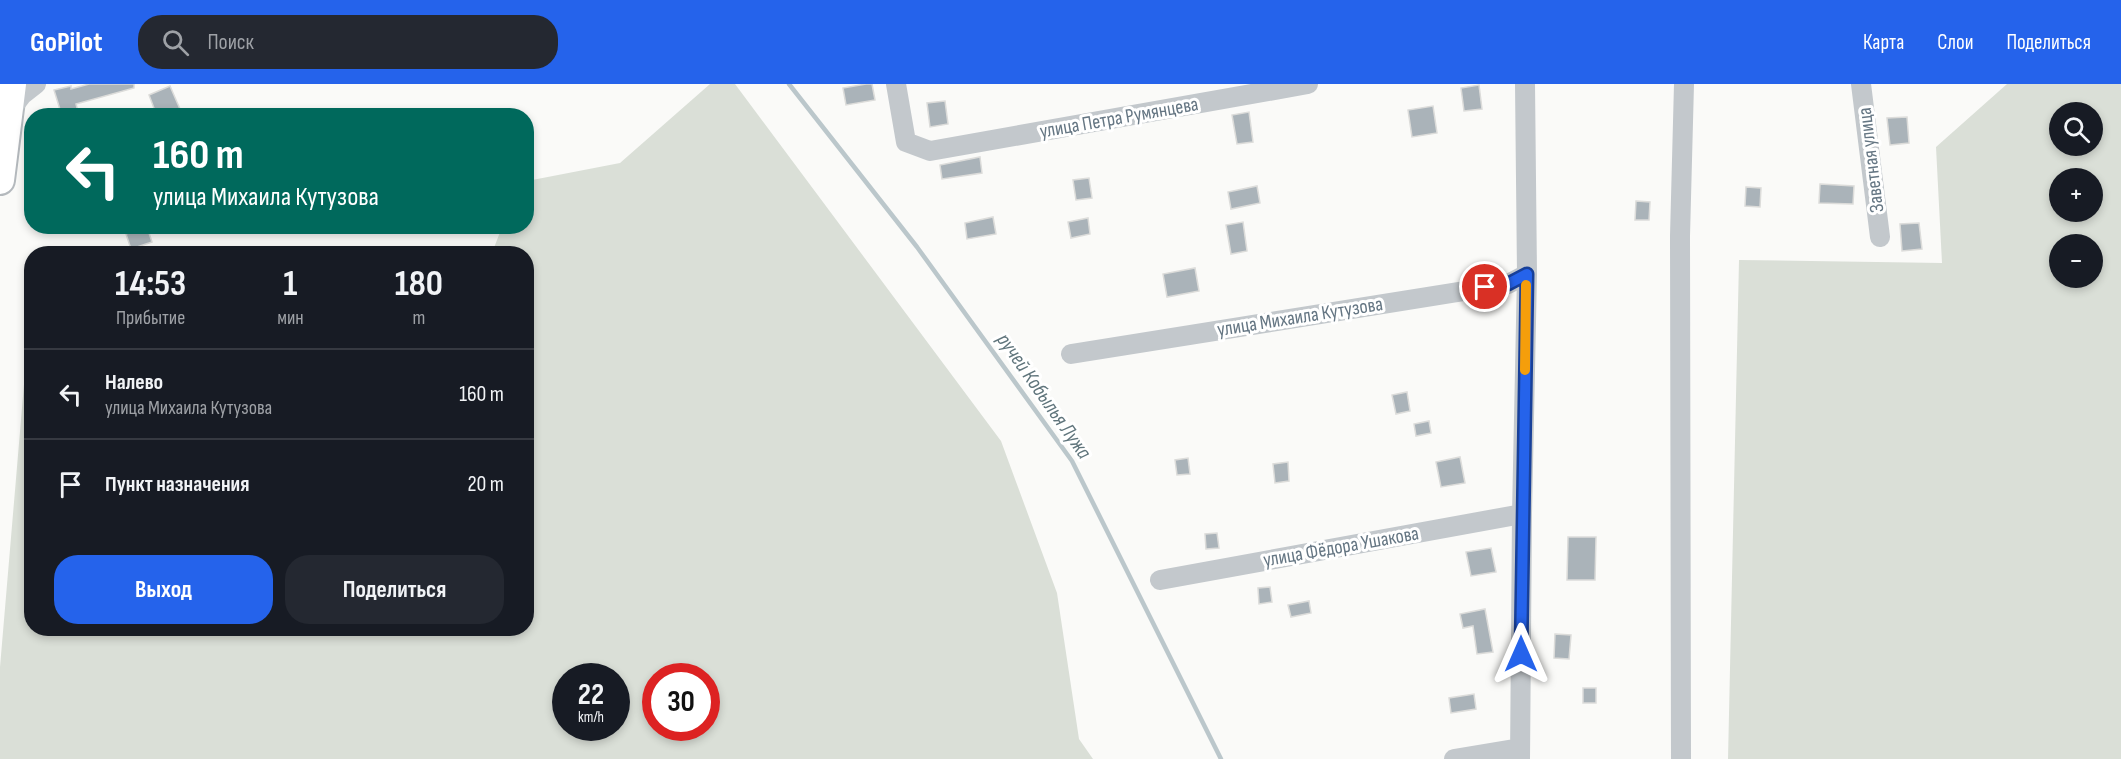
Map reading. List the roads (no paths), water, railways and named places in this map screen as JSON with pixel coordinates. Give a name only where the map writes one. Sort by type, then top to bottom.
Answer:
[{"type":"highway","points":[[0,180],[12,84]]},
{"type":"street","points":[[8,115],[22,95],[36,84]]},
{"type":"street","name":"улица Петра Румянцева","points":[[896,84],[906,142],[930,151],[1308,84]]},
{"type":"street","points":[[1454,759],[1520,753],[1527,274],[1525,84]]},
{"type":"street","points":[[1681,759],[1680,236],[1684,84]]},
{"type":"street","name":"Заветная улица","points":[[1862,84],[1880,237]]},
{"type":"street","name":"улица Михаила Кутузова","points":[[1071,354],[1508,284],[1527,274]]},
{"type":"street","name":"улица Фёдора Ушакова","points":[[1160,580],[1522,514]]},
{"type":"waterway","name":"ручей Кобылья Лужа","points":[[789,84],[917,247],[1072,461],[1221,759]]}]
